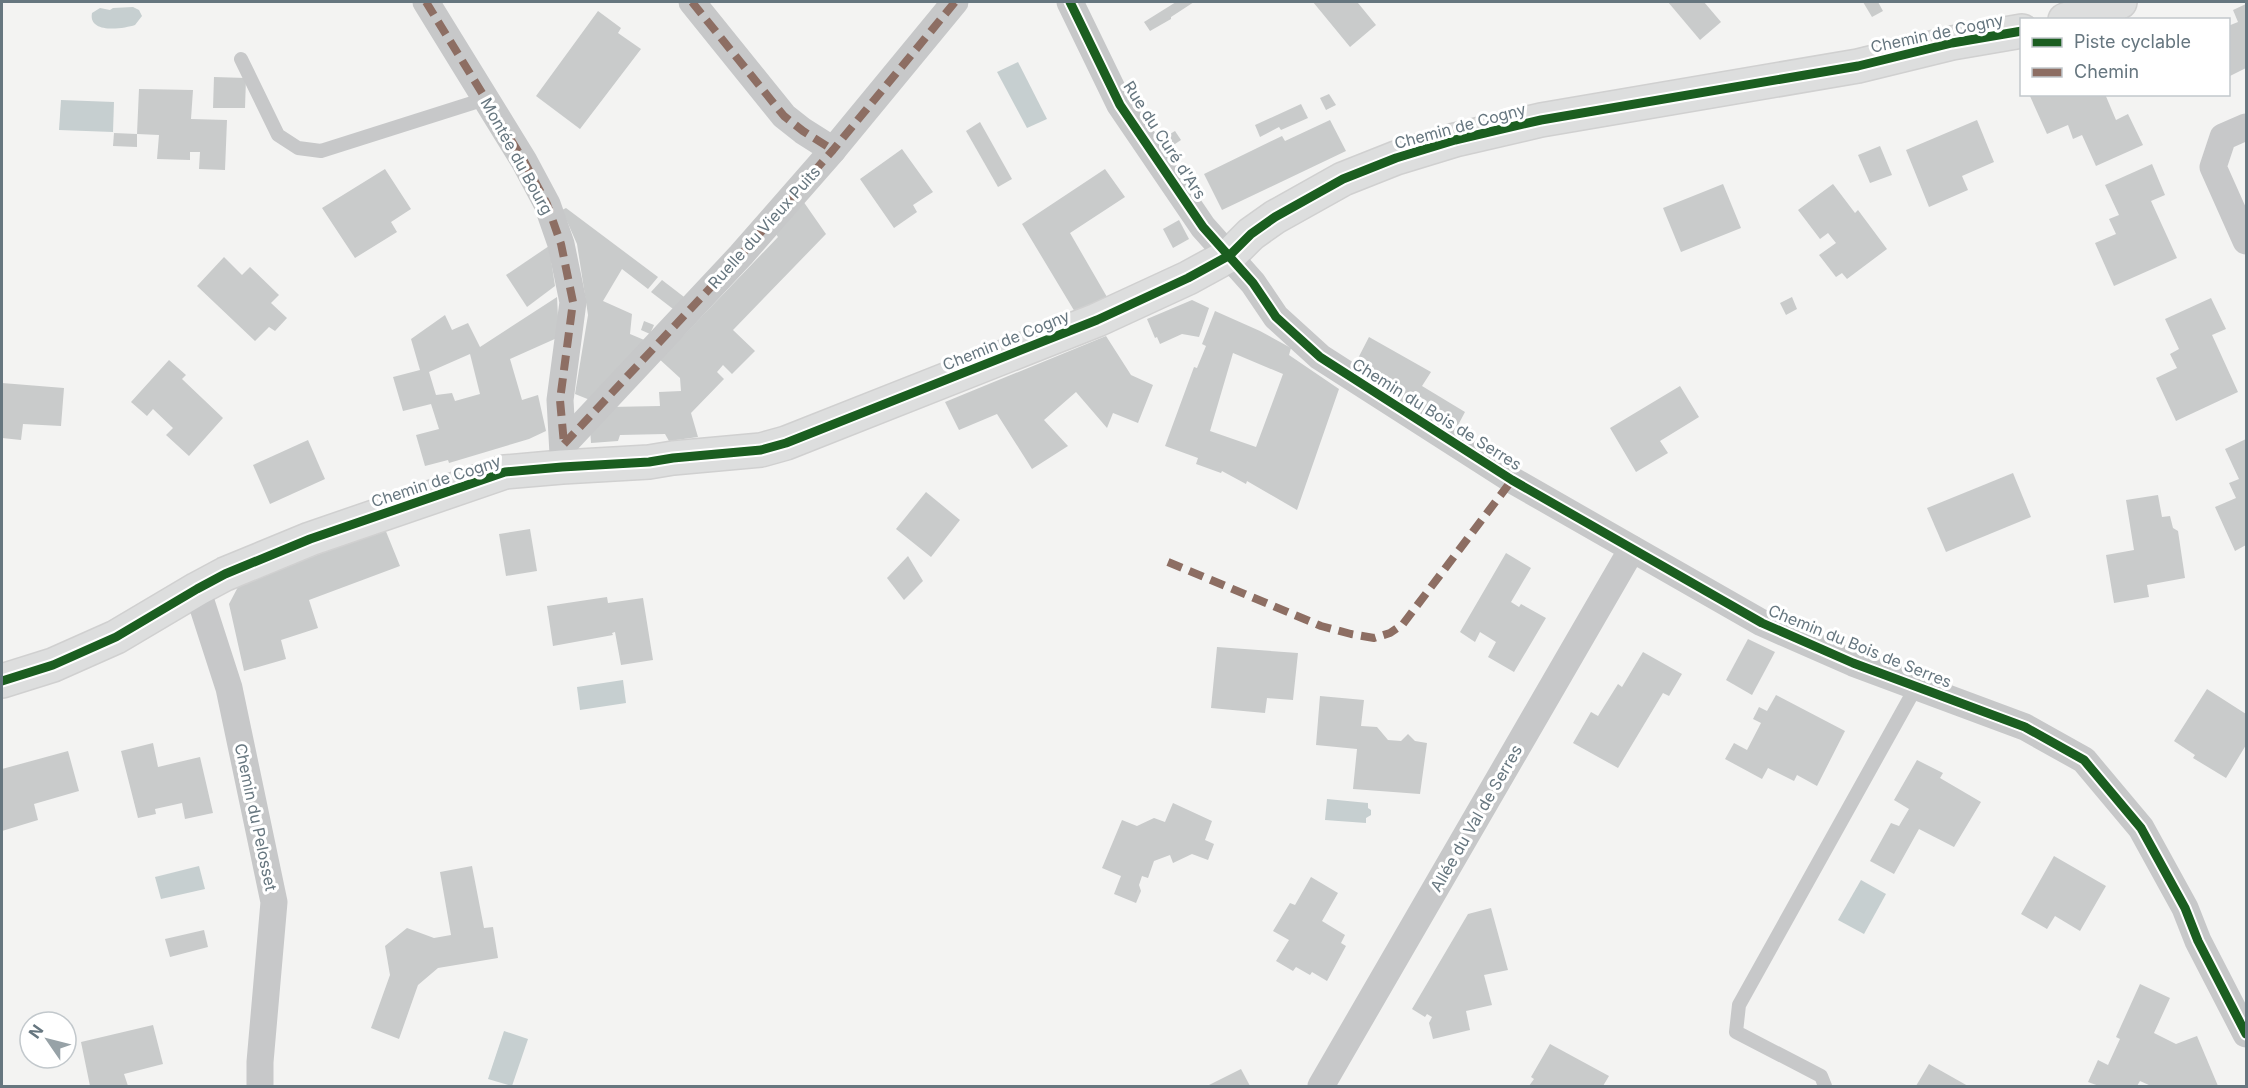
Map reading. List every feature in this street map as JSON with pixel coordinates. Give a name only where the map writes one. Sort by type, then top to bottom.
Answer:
[{"type":"street","name":"Montée du Bourg","points":[[426,2],[547,204],[561,244],[573,302],[560,400],[563,455]]},
{"type":"street","points":[[692,2],[784,116],[802,131],[833,150]]},
{"type":"street","name":"Ruelle du Vieux Puits","points":[[563,455],[833,150],[955,2]]},
{"type":"street","name":"Rue du Curé d'Ars","points":[[1070,2],[1120,105],[1203,227],[1230,255]]},
{"type":"street","points":[[2071,18],[2120,2]]},
{"type":"street","name":"Chemin de Cogny","points":[[2,681],[53,665],[116,637],[225,574],[310,539],[505,472],[563,455],[649,462],[761,450],[786,443],[1097,320],[1188,278],[1230,255],[1251,234],[1343,179],[1396,158],[1455,140],[1604,108],[1858,66],[1952,43],[2020,31]]},
{"type":"street","points":[[2247,127],[2223,137],[2213,167],[2247,241]]},
{"type":"street","name":"Chemin du Bois de Serres","points":[[1230,255],[1276,317],[1320,357],[1512,480],[1762,623],[1853,663],[2025,727],[2084,760],[2141,828],[2185,908],[2198,941],[2247,1034]]},
{"type":"street","name":"Allée du Val de Serres","points":[[1321,1086],[1632,549]]},
{"type":"street","name":"Chemin du Pelosset","points":[[196,589],[229,688],[274,902],[260,1062],[260,1086]]},
{"type":"lane","points":[[241,59],[278,135],[298,148],[321,151],[485,99]]},
{"type":"lane","name":"Chemin du Bois de Serres","points":[[1825,1086],[1821,1076],[1736,1032],[1739,1005],[1916,687]]},
{"type":"shaded area","points":[[133,7],[139,10],[142,16],[135,25],[108,28],[95,24],[92,20],[92,13],[100,8],[110,10]]},
{"type":"shaded area","points":[[1018,62],[1047,119],[1027,128],[997,72]]},
{"type":"shaded area","points":[[61,100],[114,102],[113,132],[59,130]]},
{"type":"shaded area","points":[[623,680],[626,703],[580,710],[577,687]]},
{"type":"shaded area","points":[[1327,799],[1368,803],[1371,815],[1366,818],[1366,823],[1325,820]]},
{"type":"shaded area","points":[[199,866],[205,889],[161,899],[155,877]]},
{"type":"shaded area","points":[[1861,880],[1886,894],[1864,934],[1838,920]]},
{"type":"shaded area","points":[[504,1031],[528,1039],[512,1086],[488,1079]]},
{"type":"building","points":[[1176,2],[1194,2],[1150,31],[1144,22]]},
{"type":"building","points":[[1313,2],[1360,2],[1358,3],[1376,25],[1350,47]]},
{"type":"building","points":[[1668,2],[1704,2],[1721,22],[1700,40]]},
{"type":"building","points":[[1863,2],[1878,2],[1883,11],[1872,17]]},
{"type":"building","points":[[2246,4],[2246,68],[2230,76],[2230,25],[2238,22],[2233,10]]},
{"type":"building","points":[[598,11],[621,28],[618,33],[641,49],[580,129],[536,96]]},
{"type":"building","points":[[214,77],[246,78],[245,108],[213,108]]},
{"type":"building","points":[[139,89],[193,90],[191,119],[227,120],[225,170],[199,169],[200,152],[190,152],[190,160],[157,159],[159,135],[137,134]]},
{"type":"building","points":[[1329,94],[1336,105],[1326,110],[1320,98]]},
{"type":"building","points":[[2030,96],[2106,96],[2116,120],[2128,114],[2143,145],[2096,166],[2082,135],[2073,139],[2068,125],[2047,134]]},
{"type":"building","points":[[1301,104],[1308,118],[1281,130],[1279,127],[1260,137],[1255,125]]},
{"type":"building","points":[[1330,120],[1346,151],[1222,210],[1204,174],[1282,136],[1285,141]]},
{"type":"building","points":[[1977,120],[1994,162],[1962,176],[1968,190],[1929,207],[1906,150]]},
{"type":"building","points":[[980,122],[1012,179],[998,187],[966,131]]},
{"type":"building","points":[[1175,131],[1181,140],[1166,150],[1160,140]]},
{"type":"building","points":[[114,133],[137,134],[137,147],[113,146]]},
{"type":"building","points":[[1880,146],[1892,175],[1870,183],[1858,155]]},
{"type":"building","points":[[902,149],[933,192],[913,205],[917,212],[894,228],[860,179]]},
{"type":"building","points":[[2152,164],[2165,195],[2151,201],[2177,258],[2114,286],[2095,243],[2116,234],[2109,219],[2119,215],[2105,185]]},
{"type":"building","points":[[385,169],[411,209],[391,222],[397,232],[355,258],[322,208]]},
{"type":"building","points":[[1105,169],[1125,197],[1070,233],[1107,297],[1075,312],[1022,224]]},
{"type":"building","points":[[1723,184],[1741,228],[1681,252],[1663,208]]},
{"type":"building","points":[[1833,184],[1855,213],[1858,210],[1887,249],[1847,279],[1842,273],[1836,277],[1819,255],[1836,243],[1828,233],[1820,239],[1798,210]]},
{"type":"building","points":[[803,201],[826,234],[733,330],[755,351],[732,374],[723,365],[717,372],[724,379],[691,413],[698,437],[669,441],[665,434],[620,435],[618,441],[591,443],[590,428],[610,407],[660,406],[659,392],[681,391],[680,378],[657,357],[683,336],[778,237],[775,233]]},
{"type":"building","points":[[566,208],[658,277],[648,289],[622,269],[603,301],[632,314],[630,334],[649,342],[595,402],[575,394],[588,315],[577,244],[562,210]]},
{"type":"building","points":[[1179,220],[1189,239],[1173,248],[1163,229]]},
{"type":"building","points":[[549,246],[555,286],[527,307],[506,275]]},
{"type":"building","points":[[224,257],[242,275],[250,267],[279,295],[271,303],[287,318],[275,331],[269,327],[255,341],[197,286]]},
{"type":"building","points":[[662,280],[688,300],[677,312],[651,292]]},
{"type":"building","points":[[557,297],[557,338],[510,359],[522,400],[538,395],[546,431],[529,439],[449,463],[448,460],[425,466],[416,435],[439,429],[431,404],[403,411],[393,377],[420,370],[411,339],[445,315],[452,330],[468,323],[480,347]],"holes":[[[470,354],[480,394],[455,401],[452,393],[436,395],[429,372]]]},
{"type":"building","points":[[1792,297],[1797,309],[1786,315],[1780,303]]},
{"type":"building","points":[[2211,298],[2226,329],[2212,335],[2238,392],[2176,421],[2156,378],[2177,368],[2170,354],[2179,349],[2165,319]]},
{"type":"building","points":[[1192,300],[1209,308],[1199,337],[1182,334],[1160,344],[1147,319]]},
{"type":"building","points":[[1215,311],[1291,348],[1289,355],[1339,389],[1297,510],[1247,481],[1246,484],[1222,471],[1221,473],[1196,464],[1198,458],[1165,446],[1194,367],[1197,368],[1206,346],[1202,344]],"holes":[[[1233,353],[1283,374],[1256,447],[1210,431]]]},
{"type":"building","points":[[644,321],[654,325],[650,334],[641,330]]},
{"type":"building","points":[[1106,336],[1131,375],[1153,385],[1138,423],[1113,413],[1107,428],[1076,392],[1044,420],[1068,446],[1032,469],[997,414],[959,430],[945,402]]},
{"type":"building","points":[[1369,337],[1431,372],[1422,386],[1465,412],[1457,427],[1353,368]]},
{"type":"building","points":[[169,360],[186,375],[182,379],[223,418],[189,456],[166,435],[173,428],[153,409],[147,416],[131,402]]},
{"type":"building","points":[[2,383],[64,388],[61,426],[23,424],[21,440],[2,438]]},
{"type":"building","points":[[1680,386],[1699,417],[1660,441],[1668,453],[1636,472],[1610,428]]},
{"type":"building","points":[[2246,439],[2246,545],[2235,551],[2215,507],[2236,498],[2229,483],[2239,479],[2225,449]]},
{"type":"building","points":[[308,440],[325,479],[270,504],[253,465]]},
{"type":"building","points":[[2013,473],[2031,517],[1946,552],[1927,508]]},
{"type":"building","points":[[926,492],[960,520],[931,557],[896,529]]},
{"type":"building","points":[[2158,495],[2162,517],[2170,516],[2173,528],[2178,531],[2185,578],[2147,585],[2149,597],[2114,603],[2106,555],[2134,550],[2126,500]]},
{"type":"building","points":[[385,529],[400,566],[309,600],[318,628],[281,640],[286,659],[244,671],[229,604],[239,585]]},
{"type":"building","points":[[530,529],[537,571],[506,576],[499,534]]},
{"type":"building","points":[[1506,553],[1531,568],[1511,602],[1519,607],[1521,604],[1546,618],[1514,672],[1488,657],[1496,642],[1480,632],[1475,642],[1460,632]]},
{"type":"building","points":[[908,556],[923,581],[904,600],[887,578]]},
{"type":"building","points":[[607,597],[608,603],[643,598],[653,660],[621,665],[615,632],[612,633],[613,635],[553,646],[547,606]]},
{"type":"building","points":[[1748,639],[1775,652],[1752,695],[1726,680]]},
{"type":"building","points":[[1217,647],[1298,653],[1293,700],[1267,698],[1265,713],[1211,708]]},
{"type":"building","points":[[1643,652],[1682,674],[1669,696],[1663,693],[1618,768],[1573,743],[1591,712],[1598,716],[1618,684],[1622,687]]},
{"type":"building","points":[[2207,689],[2246,714],[2246,745],[2226,778],[2193,758],[2195,755],[2174,741]]},
{"type":"building","points":[[1776,695],[1845,731],[1817,786],[1797,775],[1794,781],[1768,768],[1762,779],[1725,759],[1734,743],[1747,750],[1761,723],[1753,719],[1759,707],[1767,711]]},
{"type":"building","points":[[1320,696],[1364,700],[1361,726],[1377,727],[1388,740],[1401,741],[1408,734],[1415,741],[1427,743],[1420,794],[1353,789],[1357,749],[1316,745]]},
{"type":"building","points":[[153,743],[158,767],[200,757],[213,813],[185,819],[182,803],[155,809],[156,814],[138,818],[121,751]]},
{"type":"building","points":[[68,751],[79,791],[34,804],[38,820],[2,831],[2,769]]},
{"type":"building","points":[[1917,760],[1943,773],[1940,778],[1981,802],[1954,847],[1919,829],[1894,874],[1870,861],[1891,823],[1899,826],[1909,809],[1894,800]]},
{"type":"building","points":[[1173,803],[1212,821],[1205,840],[1214,844],[1208,860],[1192,854],[1173,863],[1170,855],[1154,861],[1148,878],[1142,876],[1139,885],[1141,891],[1136,903],[1114,894],[1121,876],[1102,868],[1122,820],[1137,826],[1154,818],[1165,822]]},
{"type":"building","points":[[2054,856],[2106,886],[2080,931],[2055,916],[2047,929],[2021,914]]},
{"type":"building","points":[[472,866],[484,928],[493,927],[498,958],[438,968],[418,985],[399,1039],[371,1028],[390,975],[385,946],[407,928],[434,938],[451,935],[440,872]]},
{"type":"building","points":[[1311,877],[1338,893],[1322,921],[1345,935],[1341,943],[1346,946],[1327,981],[1312,972],[1310,975],[1296,967],[1293,971],[1276,961],[1289,940],[1273,931],[1290,903],[1295,905]]},
{"type":"building","points":[[1491,908],[1508,970],[1484,975],[1492,1005],[1466,1011],[1470,1030],[1433,1039],[1429,1023],[1432,1017],[1427,1014],[1425,1017],[1412,1009],[1468,914]]},
{"type":"building","points":[[204,930],[208,947],[170,957],[165,939]]},
{"type":"building","points":[[2140,984],[2170,998],[2154,1033],[2176,1044],[2197,1036],[2218,1086],[2151,1086],[2140,1081],[2137,1086],[2099,1086],[2088,1082],[2098,1060],[2108,1065],[2120,1039],[2116,1037]]},
{"type":"building","points":[[153,1025],[163,1064],[124,1074],[128,1086],[90,1086],[81,1042]]},
{"type":"building","points":[[1550,1044],[1609,1076],[1603,1086],[1529,1086],[1534,1079],[1531,1077]]},
{"type":"building","points":[[1929,1064],[1968,1086],[1916,1086]]},
{"type":"building","points":[[1241,1069],[1250,1086],[1207,1086]]},
{"type":"marked path","points":[[426,2],[524,161],[547,204],[561,244],[573,302],[560,400],[564,444]]},
{"type":"marked path","points":[[692,2],[784,116],[833,150]]},
{"type":"marked path","points":[[564,444],[741,255],[833,150],[955,2]]},
{"type":"marked path","points":[[1168,562],[1321,626],[1374,638],[1390,633],[1403,624],[1512,480]]},
{"type":"cycle path","points":[[1070,2],[1120,105],[1203,227],[1253,283],[1276,317],[1320,357],[1512,480],[1762,623],[1853,663],[2025,727],[2084,760],[2141,828],[2185,908],[2198,941],[2246,1034]]},
{"type":"cycle path","points":[[2,681],[53,665],[116,637],[225,574],[310,539],[505,472],[649,462],[761,450],[786,443],[1097,320],[1188,278],[1230,255],[1251,234],[1275,217],[1343,179],[1396,158],[1455,140],[1541,120],[1858,66],[1952,43],[2020,31]]}]
